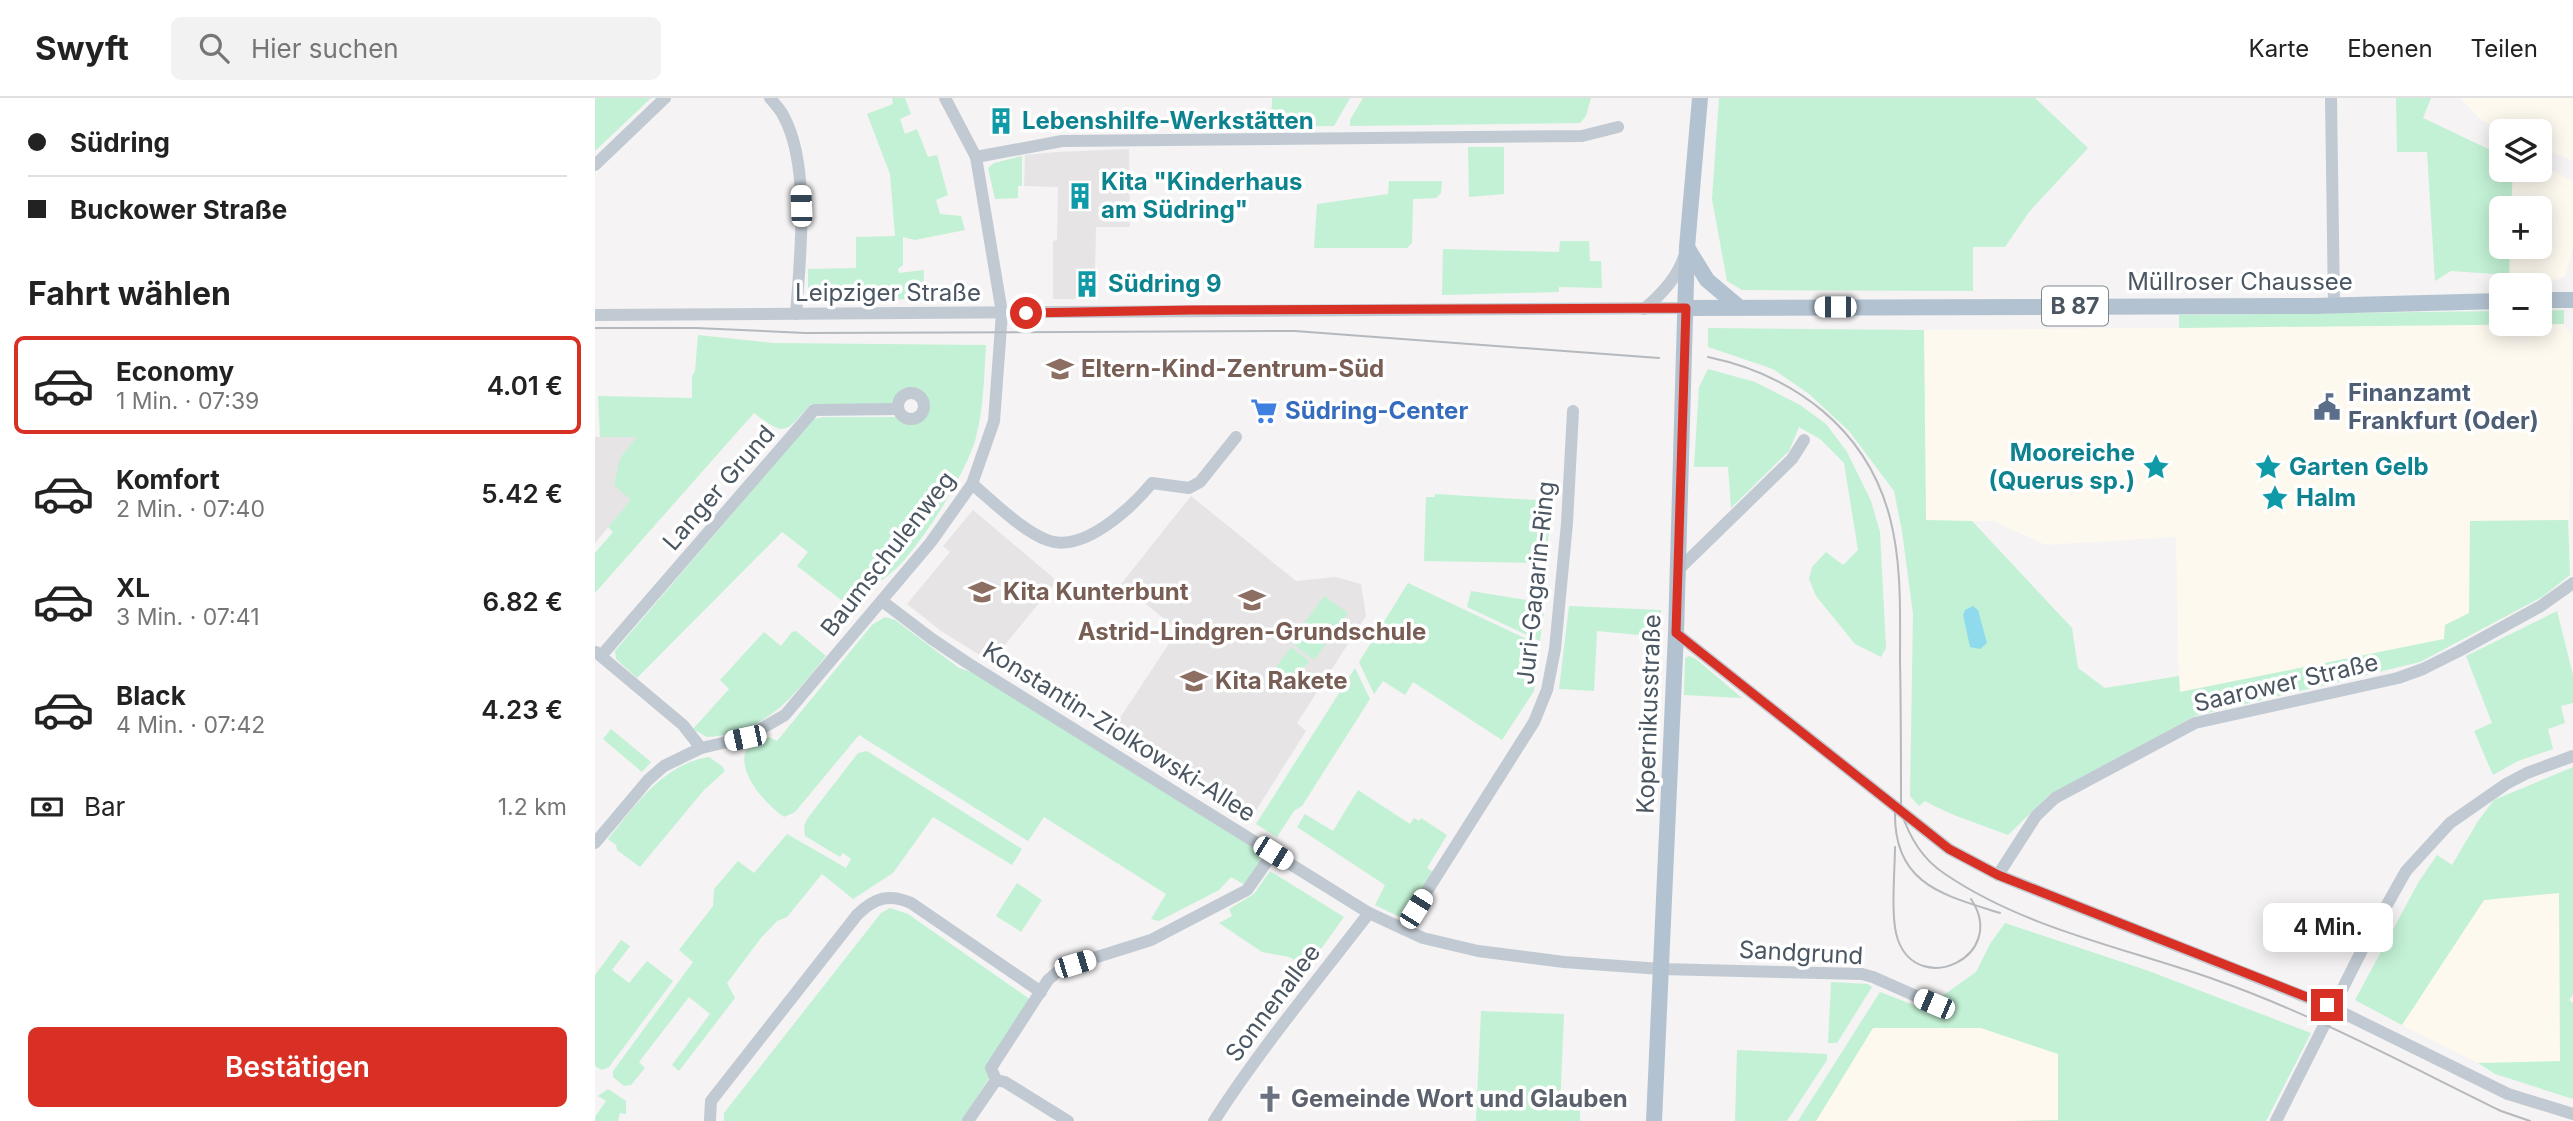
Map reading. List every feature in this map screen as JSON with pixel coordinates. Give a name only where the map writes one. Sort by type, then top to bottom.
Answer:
[{"type":"main road","name":"Kopernikusstraße","points":[[1654,1121],[1676,633],[1687,247],[1699,98]]},
{"type":"main road","points":[[1687,247],[1706,280],[1739,307]]},
{"type":"main road","points":[[2552,300],[2573,300]]},
{"type":"main road","name":"Müllroser Chaussee","points":[[1686,308],[2334,305],[2489,301]]},
{"type":"street","points":[[595,165],[665,98]]},
{"type":"street","points":[[770,98],[783,114],[795,143],[799,169],[801,206],[796,314]]},
{"type":"street","name":"Baumschulenweg","points":[[595,843],[648,780],[682,756],[701,748],[745,738],[785,715],[931,542],[972,484],[994,421],[1002,313],[976,158],[945,98]]},
{"type":"street","points":[[2331,98],[2334,305]]},
{"type":"street","points":[[976,158],[1062,141],[1582,136],[1618,127]]},
{"type":"street","points":[[1644,309],[1658,297],[1680,268],[1687,247]]},
{"type":"street","name":"Leipziger Straße","points":[[595,315],[1686,308]]},
{"type":"street","name":"Langer Grund","points":[[701,748],[683,725],[598,653],[814,410],[898,409]]},
{"type":"street","name":"Juri-Gagarin-Ring","points":[[1403,929],[1534,722],[1547,691],[1561,588],[1573,411]]},
{"type":"street","points":[[972,484],[1029,529],[1046,540],[1059,543],[1074,540],[1115,519],[1133,505],[1152,484],[1189,488],[1194,486],[1236,437]]},
{"type":"street","points":[[1677,571],[1792,458],[1804,440]]},
{"type":"street","name":"Saarower Straße","points":[[1998,875],[2036,816],[2055,798],[2195,723],[2398,678],[2423,669],[2541,606],[2573,583]]},
{"type":"street","name":"Konstantin-Ziolkowski-Allee","points":[[882,601],[966,662],[1369,913],[1423,938],[1478,951],[1564,962],[1661,969]]},
{"type":"street","points":[[1676,633],[1949,849],[1998,875],[2333,1008],[2508,1094],[2573,1114]]},
{"type":"street","points":[[2276,1121],[2399,882],[2450,823],[2526,773],[2573,756]]},
{"type":"street","points":[[996,1080],[991,1068],[1048,980],[1062,968],[1151,940],[1247,890],[1273,853]]},
{"type":"street","points":[[710,1120],[711,1101],[870,902],[900,898],[911,903],[1041,992]]},
{"type":"street","name":"Sonnenallee","points":[[1214,1121],[1257,1055],[1369,913]]},
{"type":"street","name":"Sandgrund","points":[[1661,969],[1862,974],[1934,1004]]},
{"type":"street","points":[[968,1121],[996,1080]]},
{"type":"street","points":[[996,1080],[1005,1082],[1068,1121]]},
{"type":"shaded area","points":[[2460,98],[2573,98],[2573,161],[2552,152],[2552,119],[2489,119],[2489,123],[2481,120]]},
{"type":"shaded area","points":[[1129,149],[1130,227],[1096,227],[1095,272],[1081,273],[1082,299],[1053,299],[1053,241],[1057,240],[1058,187],[1024,186],[1025,155]]},
{"type":"shaded area","points":[[2552,170],[2573,181],[2573,248],[2566,276],[2557,280],[2552,279],[2552,273],[2509,273],[2510,259],[2552,259],[2552,196],[2512,196],[2512,182],[2552,182]]},
{"type":"shaded area","points":[[2552,324],[2564,324],[2572,336],[2569,520],[2471,521],[2469,613],[2445,625],[2444,639],[2179,692],[2176,537],[2046,545],[1993,521],[1926,521],[1924,330],[2489,325],[2489,336],[2552,336]]},
{"type":"shaded area","points":[[595,437],[637,437],[631,500],[595,543]]},
{"type":"shaded area","points":[[1191,496],[1296,581],[1335,577],[1361,584],[1366,616],[1297,723],[1306,731],[1250,820],[1110,733],[1178,630],[1121,584]]},
{"type":"shaded area","name":"Kita Kunterbunt","points":[[973,510],[1057,581],[991,662],[941,631],[907,604],[950,552],[943,546]]},
{"type":"shaded area","points":[[2560,893],[2560,1062],[2478,1063],[2402,1025],[2484,900]]},
{"type":"shaded area","points":[[1873,1028],[1981,1028],[2058,1054],[2058,1121],[1816,1121]]},
{"type":"green space","points":[[595,98],[651,98],[595,151]]},
{"type":"green space","points":[[892,98],[905,98],[911,114],[900,119],[905,134],[917,129],[928,157],[937,155],[948,195],[936,200],[940,214],[961,216],[965,230],[915,240],[903,237],[903,265],[898,269],[899,273],[924,270],[923,299],[808,300],[808,269],[856,268],[856,237],[895,236],[890,174],[867,114],[893,104]]},
{"type":"green space","points":[[1272,98],[1350,98],[1334,126],[1271,127]]},
{"type":"green space","points":[[1363,98],[1591,98],[1586,116],[1580,123],[1350,126],[1350,120]]},
{"type":"green space","points":[[1719,98],[2035,98],[2088,148],[2029,212],[2005,247],[1973,247],[1973,291],[1742,290],[1727,281],[1712,199]]},
{"type":"green space","points":[[2396,98],[2431,98],[2423,118],[2489,149],[2489,182],[2512,182],[2512,196],[2489,196],[2489,259],[2510,259],[2509,273],[2451,271],[2435,281],[2427,152],[2397,152]]},
{"type":"green space","points":[[1468,147],[1504,147],[1504,194],[1469,197]]},
{"type":"green space","points":[[1022,156],[1022,186],[1018,186],[1018,198],[995,199],[988,168],[994,163]]},
{"type":"green space","points":[[1389,181],[1442,181],[1441,193],[1436,198],[1413,199],[1412,243],[1407,248],[1314,248],[1317,204],[1388,194]]},
{"type":"green space","points":[[1560,241],[1589,241],[1590,261],[1601,261],[1602,288],[1559,287],[1559,292],[1442,295],[1443,249],[1559,252]]},
{"type":"green space","points":[[2552,310],[2564,310],[2564,324],[2552,324]]},
{"type":"green space","points":[[2489,311],[2489,325],[2179,328],[2179,315]]},
{"type":"green space","points":[[1708,328],[1924,330],[1926,520],[1972,521],[2072,628],[2078,668],[2105,688],[2179,676],[2180,692],[2444,639],[2445,625],[2469,613],[2470,521],[2568,520],[2570,575],[2542,597],[2420,662],[2195,716],[2049,795],[2008,835],[1925,801],[1919,806],[1910,796],[1913,614],[1894,491],[1849,431],[1809,394],[1773,369],[1708,347]]},
{"type":"green space","points":[[698,335],[773,343],[986,345],[979,426],[971,452],[953,489],[915,547],[891,573],[849,606],[797,566],[808,552],[782,532],[637,678],[616,659],[615,651],[813,419],[897,417],[917,421],[926,412],[928,405],[919,394],[909,390],[900,393],[891,404],[811,404],[790,426],[780,429],[754,413],[595,593],[595,553],[613,532],[608,527],[631,500],[614,485],[620,458],[637,437],[600,437],[598,396],[692,398]]},
{"type":"green space","points":[[1708,369],[1755,382],[1800,405],[1826,424],[1847,452],[1871,501],[1880,532],[1886,648],[1881,657],[1855,644],[1816,596],[1809,579],[1812,567],[1826,552],[1843,565],[1858,550],[1844,463],[1820,439],[1799,427],[1789,451],[1731,508],[1728,467],[1694,467],[1699,387]]},
{"type":"green space","points":[[1435,494],[1551,501],[1546,563],[1424,561],[1426,497],[1435,497]]},
{"type":"green space","points":[[1408,583],[1539,645],[1534,691],[1502,740],[1413,682],[1405,695],[1383,681],[1374,694],[1359,662]]},
{"type":"green space","points":[[1471,591],[1545,603],[1540,641],[1467,607]]},
{"type":"green space","points":[[1324,596],[1348,613],[1314,660],[1291,642]]},
{"type":"green space","points":[[1569,606],[1661,610],[1660,637],[1597,631],[1594,691],[1559,689]]},
{"type":"green space","points":[[2557,611],[2573,675],[2573,703],[2561,706],[2565,723],[2548,729],[2553,749],[2518,761],[2493,775],[2474,731],[2492,723],[2466,656]]},
{"type":"green space","points":[[885,617],[895,620],[959,668],[974,673],[1260,852],[1261,866],[1245,885],[1231,877],[1219,890],[1159,921],[1151,919],[1166,894],[1044,817],[1028,841],[859,735],[795,812],[784,817],[769,804],[749,778],[744,759],[746,750],[769,737],[777,741],[872,625]]},
{"type":"green space","points":[[796,631],[826,656],[789,699],[762,721],[728,734],[707,737],[693,729],[729,689],[720,680],[764,632],[781,646],[792,632]]},
{"type":"green space","points":[[1291,647],[1309,661],[1286,693],[1267,679]]},
{"type":"green space","points":[[1689,656],[1742,698],[1684,695],[1685,658]]},
{"type":"green space","points":[[1355,668],[1370,699],[1302,806],[1294,811],[1277,837],[1256,824]]},
{"type":"green space","points":[[611,729],[651,762],[642,772],[603,739]]},
{"type":"green space","points":[[867,751],[1022,849],[1012,865],[933,817],[893,873],[853,899],[822,874],[787,917],[777,921],[761,938],[727,983],[735,998],[679,1071],[672,1065],[710,1014],[689,997],[639,1062],[645,1068],[631,1085],[624,1086],[613,1077],[613,1071],[693,962],[679,950],[713,906],[714,889],[738,861],[754,873],[787,834],[846,868],[851,859],[843,853],[840,857],[805,836],[804,826],[858,753]]},
{"type":"green space","points":[[709,757],[725,771],[704,790],[640,867],[617,850],[616,845],[608,839],[640,800],[664,777],[678,768]]},
{"type":"green space","points":[[2573,767],[2573,995],[2569,1000],[2573,1003],[2573,1099],[2495,1074],[2478,1063],[2560,1061],[2559,893],[2484,900],[2402,1025],[2355,1000],[2418,883],[2437,855],[2452,865],[2494,800]]},
{"type":"green space","points":[[1358,790],[1410,824],[1414,818],[1419,821],[1421,818],[1447,835],[1427,868],[1433,872],[1402,918],[1375,905],[1385,885],[1297,827],[1305,814],[1333,831]]},
{"type":"green space","points":[[1270,871],[1344,917],[1308,967],[1289,957],[1262,952],[1219,923],[1232,916],[1229,909],[1254,894]]},
{"type":"green space","points":[[1017,883],[1042,900],[1021,932],[996,916]]},
{"type":"green space","points":[[890,908],[908,914],[1031,1000],[989,1078],[962,1121],[724,1121],[724,1113],[881,913]]},
{"type":"green space","points":[[2005,923],[2146,970],[2311,1033],[2266,1121],[2011,1121],[2058,1120],[2058,1054],[1981,1028],[1873,1028],[1816,1121],[1798,1121],[1880,992],[1924,1009],[1976,972],[1990,944]]},
{"type":"green space","points":[[621,940],[630,946],[612,970],[629,983],[647,961],[673,981],[609,1067],[602,1070],[595,1066],[595,975]]},
{"type":"green space","points":[[1831,982],[1868,984],[1872,987],[1837,1043],[1828,1043]]},
{"type":"green space","points":[[1481,1011],[1564,1014],[1560,1108],[1580,1109],[1580,1121],[1476,1121]]},
{"type":"green space","points":[[1737,1050],[1827,1054],[1827,1060],[1787,1121],[1735,1121]]},
{"type":"green space","points":[[608,1089],[626,1101],[626,1114],[620,1113],[618,1121],[595,1121],[606,1101],[598,1096]]},
{"type":"water","points":[[1973,606],[1978,610],[1987,643],[1980,649],[1970,647],[1963,615],[1965,610]]},
{"type":"tram line","points":[[595,328],[696,328],[805,333],[1295,331],[1659,358]]},
{"type":"tram line","points":[[1708,357],[1740,365],[1769,377],[1797,392],[1823,411],[1845,433],[1864,458],[1879,486],[1894,535],[1898,571],[1901,811],[1912,838],[1930,861],[1945,874],[1976,893],[2009,909],[2077,936],[2253,994],[2360,1041],[2501,1111],[2530,1121]]},
{"type":"tram line","points":[[1895,813],[1897,837],[1903,856],[1913,872],[1942,892],[2000,913]]},
{"type":"tram line","points":[[1895,847],[1894,920],[1898,940],[1909,957],[1924,966],[1940,968],[1957,963],[1970,952],[1979,938],[1980,920],[1971,899]]},
{"type":"place","name":"Lebenshilfe-Werkstätten","points":[[1001,121]]},
{"type":"place","name":"Kita \"Kinderhaus am Südring\"","points":[[1080,196]]},
{"type":"place","name":"Südring 9","points":[[1087,284]]},
{"type":"place","name":"Eltern-Kind-Zentrum-Süd","points":[[1060,369]]},
{"type":"place","name":"Finanzamt Frankfurt (Oder)","points":[[2327,407]]},
{"type":"place","name":"Südring-Center","points":[[1264,411]]},
{"type":"place","name":"Mooreiche (Querus sp.)","points":[[2156,467]]},
{"type":"place","name":"Garten Gelb","points":[[2268,467]]},
{"type":"place","name":"Halm","points":[[2275,498]]},
{"type":"place","name":"Kita Kunterbunt","points":[[982,592]]},
{"type":"place","name":"Astrid-Lindgren-Grundschule","points":[[1252,600]]},
{"type":"place","name":"Kita Rakete","points":[[1194,681]]},
{"type":"place","name":"Gemeinde Wort und Glauben","points":[[1270,1099]]},
{"type":"route","points":[[1026,313],[1686,308],[1676,633],[1949,849],[1998,875],[2327,1005]]}]
